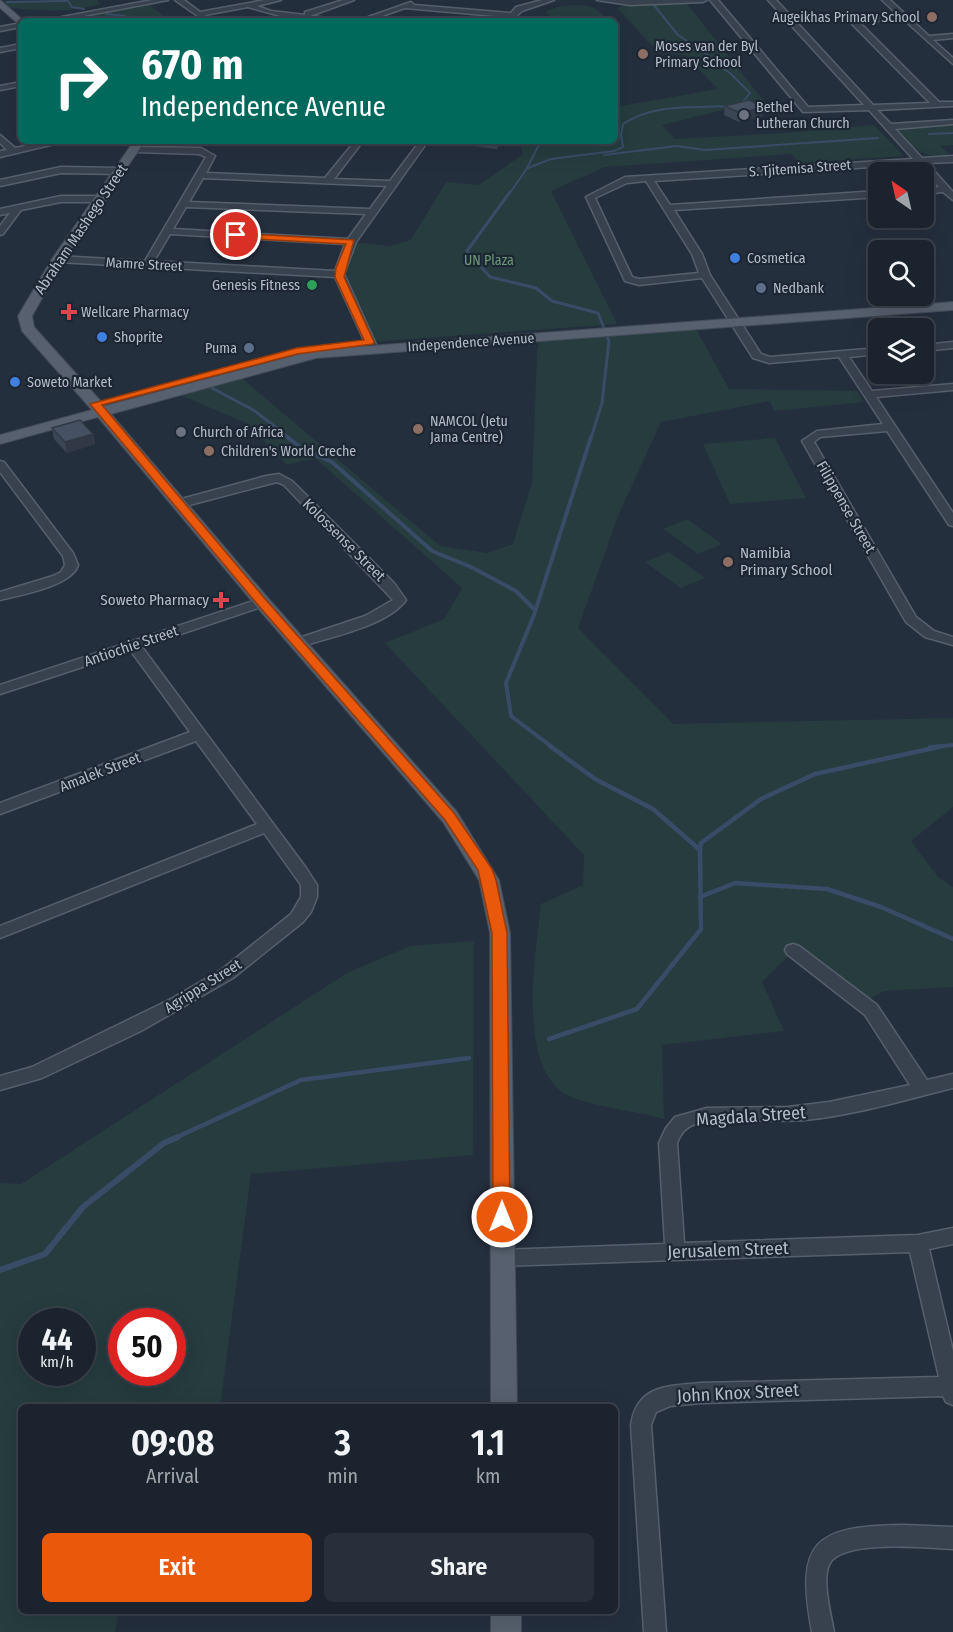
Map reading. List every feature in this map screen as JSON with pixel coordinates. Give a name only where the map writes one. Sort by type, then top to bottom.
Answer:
[{"type":"main road","points":[[0,3],[18,21]]},
{"type":"main road","name":"Abraham Mashego Street","points":[[138,145],[58,259],[25,316],[27,328],[98,407],[262,602],[450,817],[473,848],[489,880],[500,933],[504,1404]]},
{"type":"main road","name":"Independence Avenue","points":[[0,430],[288,360],[371,346],[735,319],[953,298]]},
{"type":"main road","name":"Independence Avenue","points":[[735,319],[953,306]]},
{"type":"main road","name":"Independence Avenue","points":[[0,440],[98,407]]},
{"type":"main road","points":[[506,1614],[506,1632]]},
{"type":"street","points":[[62,18],[164,0]]},
{"type":"street","points":[[179,0],[206,18]]},
{"type":"street","points":[[200,14],[277,0]]},
{"type":"street","points":[[302,16],[350,0]]},
{"type":"street","points":[[369,18],[422,0]]},
{"type":"street","points":[[522,0],[535,4]]},
{"type":"street","points":[[403,6],[509,18],[519,9],[550,0]]},
{"type":"street","points":[[601,0],[630,3],[703,0]]},
{"type":"street","points":[[714,0],[803,108],[812,111],[953,104]]},
{"type":"street","points":[[772,0],[953,197]]},
{"type":"street","points":[[886,0],[953,62]]},
{"type":"street","points":[[249,5],[263,11],[322,18]]},
{"type":"street","points":[[903,16],[864,18],[855,22],[937,105]]},
{"type":"street","points":[[0,29],[18,25]]},
{"type":"street","points":[[927,38],[953,36]]},
{"type":"street","points":[[0,50],[18,47]]},
{"type":"street","points":[[0,88],[18,86]]},
{"type":"street","points":[[888,127],[953,122]]},
{"type":"street","points":[[0,138],[14,152]]},
{"type":"street","points":[[0,154],[50,144]]},
{"type":"street","points":[[327,181],[356,144]]},
{"type":"street","points":[[371,346],[339,274],[351,242],[422,144]]},
{"type":"street","points":[[138,145],[201,151],[210,153],[211,157],[148,264]]},
{"type":"street","name":"S. Tjitemisa Street","points":[[705,275],[639,282],[628,279],[589,198],[622,181],[648,178],[953,159]]},
{"type":"street","points":[[0,183],[61,170],[120,171]]},
{"type":"street","points":[[199,175],[394,184]]},
{"type":"street","points":[[648,178],[697,254],[705,275],[760,358],[769,360],[868,352]]},
{"type":"street","points":[[934,190],[946,189]]},
{"type":"street","points":[[669,208],[868,195]]},
{"type":"street","points":[[0,212],[61,199],[101,200]]},
{"type":"street","points":[[183,204],[374,212]]},
{"type":"street","points":[[0,232],[18,208]]},
{"type":"street","points":[[167,231],[351,242]]},
{"type":"street","name":"Mamre Street","points":[[58,259],[339,274]]},
{"type":"street","points":[[934,347],[953,345]]},
{"type":"street","points":[[842,354],[953,522]]},
{"type":"street","points":[[870,394],[948,387],[953,400]]},
{"type":"street","name":"Filippense Street","points":[[892,427],[817,434],[808,441],[911,619],[922,630],[937,639],[953,641]]},
{"type":"street","points":[[0,464],[69,556],[72,564],[69,571],[60,577],[0,596]]},
{"type":"street","name":"Kolossense Street","points":[[178,504],[253,481],[279,478],[296,492],[389,585],[399,600],[397,605],[383,614],[298,643]]},
{"type":"street","name":"Antiochie Street","points":[[0,690],[262,602]]},
{"type":"street","name":"Agrippa Street","points":[[0,1083],[36,1073],[177,1004],[227,974],[297,918],[305,908],[309,897],[309,885],[134,645]]},
{"type":"street","name":"Amalek Street","points":[[0,809],[200,734]]},
{"type":"street","points":[[0,932],[267,826]]},
{"type":"street","points":[[793,950],[871,1010],[922,1088]]},
{"type":"street","name":"Magdala Street","points":[[675,1252],[668,1143],[674,1128],[682,1122],[697,1117],[819,1111],[953,1081]]},
{"type":"street","name":"Jerusalem Street","points":[[502,1258],[918,1243],[953,1236]]},
{"type":"street","points":[[918,1243],[952,1390]]},
{"type":"street","name":"John Knox Street","points":[[655,1632],[641,1425],[644,1411],[652,1403],[662,1397],[701,1393],[952,1390]]},
{"type":"street","points":[[823,1632],[816,1589],[817,1572],[823,1554],[835,1544],[859,1538],[953,1539]]},
{"type":"green space","points":[[97,0],[100,4],[55,11],[10,8],[3,1]]},
{"type":"green space","name":"UN Plaza","points":[[650,0],[685,1],[763,100],[662,125],[675,139],[874,125],[904,156],[799,163],[792,154],[605,167],[551,191],[617,324],[370,342],[341,268],[351,242],[390,246],[411,240],[446,182],[479,185],[523,154],[520,144],[618,144],[618,106],[718,89],[685,55],[659,53],[617,8]]},
{"type":"green space","points":[[149,5],[167,18],[75,18]]},
{"type":"green space","points":[[582,5],[593,8],[605,18],[550,18],[546,11],[562,6]]},
{"type":"green space","points":[[953,122],[953,145],[941,146],[951,157],[924,154],[895,126]]},
{"type":"green space","points":[[694,325],[729,389],[857,391],[864,402],[774,411],[770,401],[661,422],[619,514],[578,628],[673,724],[953,718],[953,807],[911,841],[939,878],[953,887],[953,987],[884,991],[863,1003],[793,951],[762,982],[784,1031],[662,1045],[664,1119],[590,1103],[569,1096],[552,1082],[541,1062],[535,1036],[533,979],[541,904],[583,885],[584,855],[385,643],[444,619],[462,588],[315,458],[287,465],[246,423],[173,392],[237,374],[440,546],[487,553],[513,544],[532,483],[537,355],[540,337]]},
{"type":"green space","points":[[775,438],[806,498],[730,504],[703,444]]},
{"type":"green space","points":[[687,519],[722,544],[698,554],[663,529]]},
{"type":"green space","points":[[669,552],[705,578],[681,588],[645,562]]},
{"type":"green space","points":[[474,941],[473,1155],[251,1174],[220,1404],[18,1404],[18,1614],[118,1614],[115,1632],[0,1632],[0,1183],[21,1184],[347,973],[410,946]]},
{"type":"building","points":[[749,100],[764,107],[740,113],[725,106]]},
{"type":"building","points":[[80,420],[93,434],[65,442],[52,428]]},
{"type":"waterway","points":[[67,0],[72,7],[84,9]]},
{"type":"waterway","points":[[7,2],[66,1]]},
{"type":"waterway","points":[[653,4],[678,35],[708,55],[713,62],[730,73],[750,93],[742,103]]},
{"type":"waterway","points":[[106,14],[129,18]]},
{"type":"waterway","points":[[528,168],[551,159],[614,151],[623,147],[621,135],[623,124],[648,113],[675,108],[731,106]]},
{"type":"waterway","points":[[929,134],[953,133]]},
{"type":"waterway","points":[[604,155],[677,146],[705,150],[878,138]]},
{"type":"waterway","points":[[509,194],[526,170],[539,144]]},
{"type":"waterway","points":[[510,192],[467,251],[490,277],[536,288],[552,301],[598,313],[609,341],[602,403],[591,438]]},
{"type":"waterway","points":[[212,388],[255,411],[289,438]]},
{"type":"waterway","points":[[287,437],[304,450],[332,462],[432,551],[471,567],[516,591],[535,610]]},
{"type":"waterway","points":[[552,747],[511,716],[506,683],[534,615],[591,437]]},
{"type":"waterway","points":[[930,747],[953,745]]},
{"type":"waterway","points":[[550,746],[595,779],[653,809],[700,850]]},
{"type":"waterway","points":[[700,850],[701,843],[761,799],[815,774],[943,746]]},
{"type":"waterway","points":[[700,850],[701,897]]},
{"type":"waterway","points":[[701,897],[735,883],[827,889],[881,907],[953,939]]},
{"type":"waterway","points":[[549,1039],[637,1009],[701,929],[701,897]]},
{"type":"waterway","points":[[175,1138],[301,1080],[469,1058]]},
{"type":"waterway","points":[[0,1270],[45,1254],[83,1207],[164,1143],[178,1137]]},
{"type":"place","name":"Augeikhas Primary School","points":[[932,17]]},
{"type":"place","name":"Moses van der Byl Primary School","points":[[643,54]]},
{"type":"place","name":"Bethel Lutheran Church","points":[[744,115]]},
{"type":"place","name":"Cosmetica","points":[[735,258]]},
{"type":"place","name":"Genesis Fitness","points":[[312,285]]},
{"type":"place","name":"Nedbank","points":[[761,288]]},
{"type":"place","name":"Wellcare Pharmacy","points":[[69,312]]},
{"type":"place","name":"Shoprite","points":[[102,337]]},
{"type":"place","name":"Puma","points":[[249,348]]},
{"type":"place","name":"Soweto Market","points":[[15,382]]},
{"type":"place","name":"NAMCOL (Jetu Jama Centre)","points":[[418,429]]},
{"type":"place","name":"Church of Africa","points":[[181,432]]},
{"type":"place","name":"Children's World Creche","points":[[209,451]]},
{"type":"place","name":"Namibia Primary School","points":[[728,562]]},
{"type":"place","name":"Soweto Pharmacy","points":[[221,600]]},
{"type":"route","points":[[236,235],[351,242],[339,274],[369,342],[320,346],[297,351],[95,404],[262,602],[450,817],[473,848],[484,869],[489,880],[500,933],[502,1217]]}]
